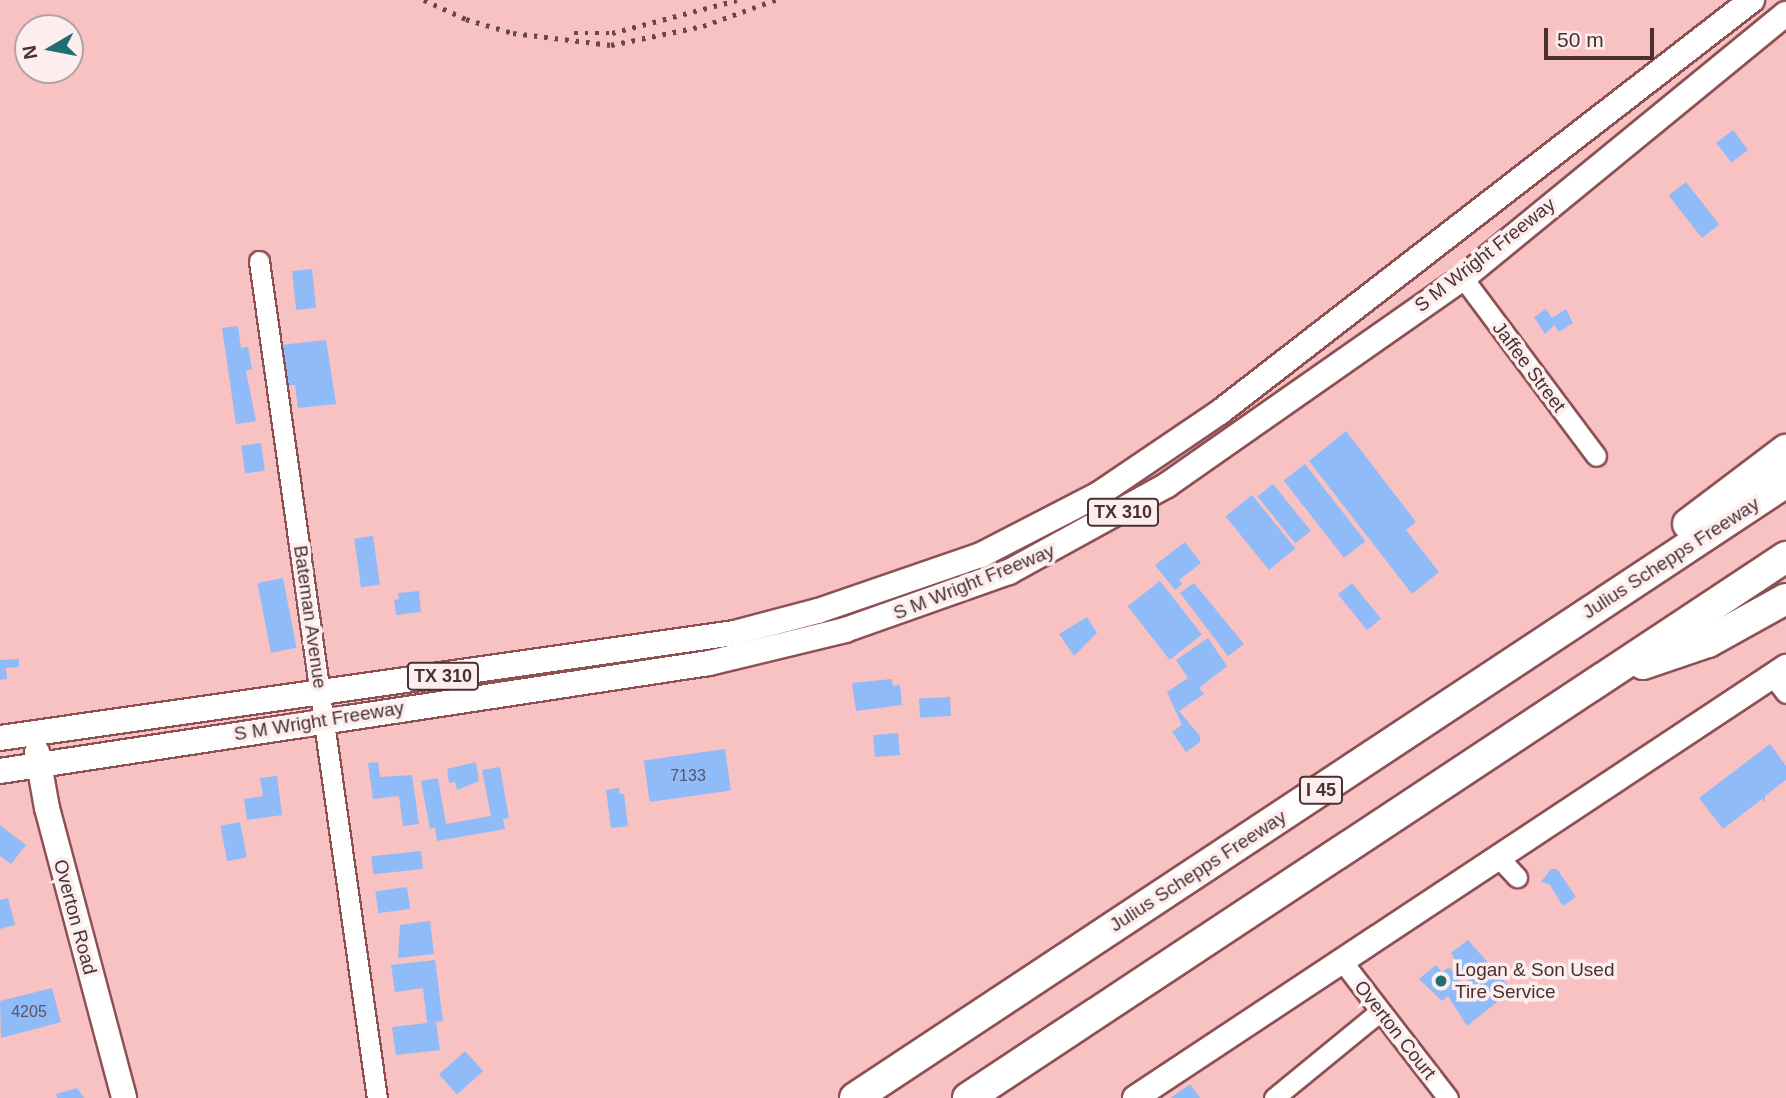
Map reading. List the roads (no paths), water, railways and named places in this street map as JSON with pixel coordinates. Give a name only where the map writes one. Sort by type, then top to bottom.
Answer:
[{"type":"highway","points":[[1618,593],[1687,524],[1786,450]]},
{"type":"highway","name":"Julius Schepps Freeway","points":[[855,1098],[1786,482]]},
{"type":"highway","points":[[968,1098],[1786,557]]},
{"type":"highway","points":[[1604,677],[1708,642],[1786,599]]},
{"type":"main road","name":"S M Wright Freeway","points":[[0,738],[734,633],[879,592],[993,550],[1098,494],[1220,412],[1752,0]]},
{"type":"main road","name":"S M Wright Freeway","points":[[0,771],[326,719],[709,663],[845,630],[950,596],[1009,572],[1131,508],[1463,278],[1786,14]]},
{"type":"main road","points":[[1135,1098],[1342,961],[1508,868],[1611,794],[1782,678]]},
{"type":"main road","name":"Overton Road","points":[[34,734],[39,766],[124,1098]]},
{"type":"street","name":"Bateman Avenue","points":[[259,261],[326,719],[377,1098]]},
{"type":"street","name":"Jaffee Street","points":[[1463,278],[1596,456]]},
{"type":"street","name":"Overton Court","points":[[1342,961],[1448,1098]]},
{"type":"street","points":[[1274,1098],[1379,1012]]},
{"type":"railway","points":[[424,0],[466,19],[513,33],[611,45],[703,26],[775,0]]},
{"type":"railway","points":[[574,33],[612,33],[737,0]]},
{"type":"place","name":"Logan & Son Used Tire Service","points":[[1441,981]]}]
